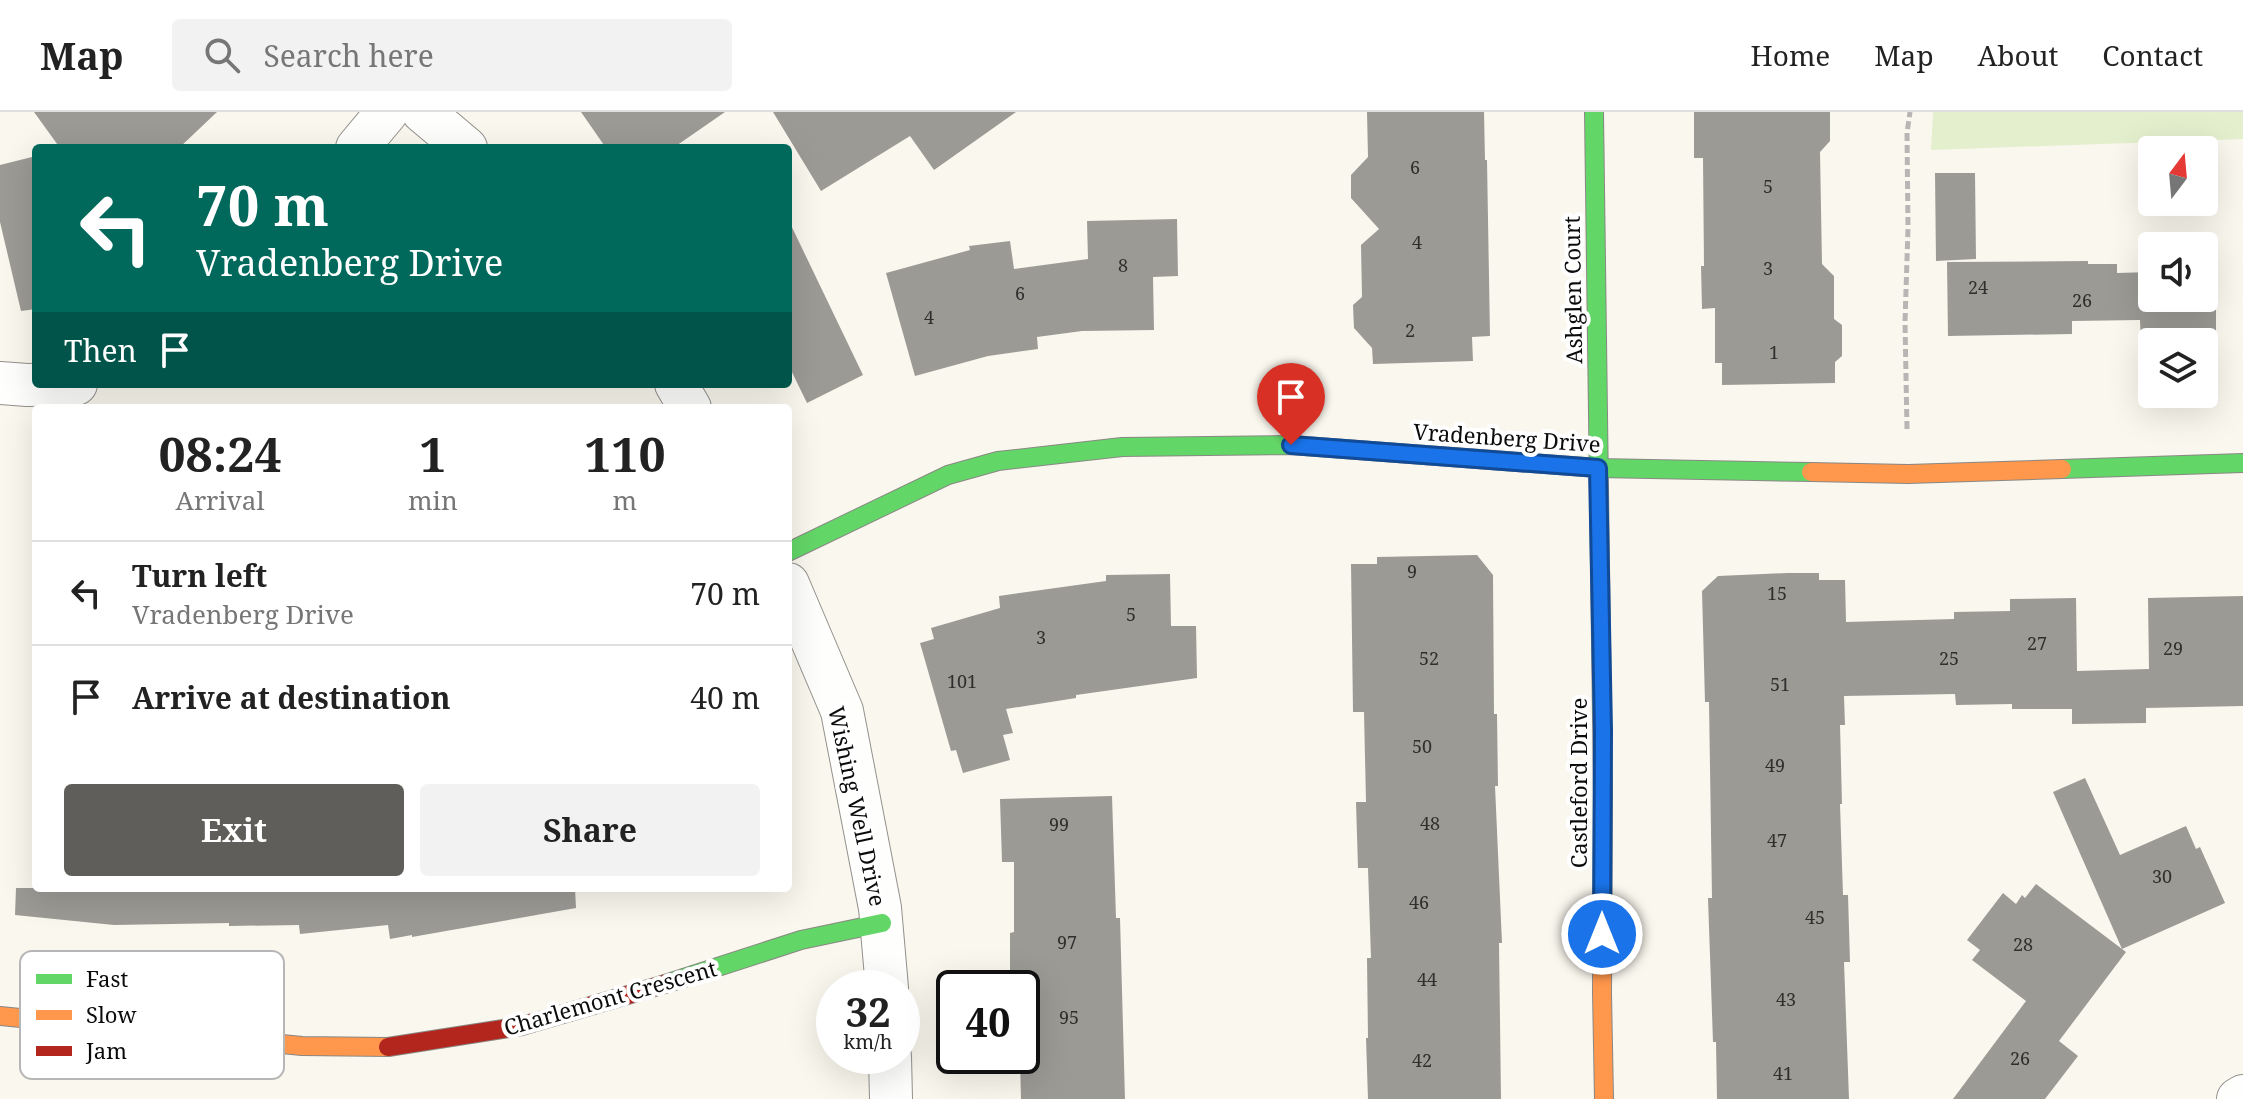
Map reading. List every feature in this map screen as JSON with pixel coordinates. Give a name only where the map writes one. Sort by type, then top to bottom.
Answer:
[{"type":"street","points":[[360,144],[387,112]]},
{"type":"street","points":[[423,112],[461,144]]},
{"type":"street","name":"Ashglen Court","points":[[1594,112],[1598,468]]},
{"type":"street","points":[[0,383],[32,385]]},
{"type":"street","name":"Vradenberg Drive","points":[[792,550],[948,475],[998,461],[1122,447],[1291,445],[1598,468],[1908,474],[2243,463]]},
{"type":"street","name":"Castleford Drive","points":[[1598,468],[1603,731],[1604,1099]]},
{"type":"street","name":"Wishing Well Drive","points":[[792,593],[842,711],[882,923],[886,970]]},
{"type":"street","name":"Charlemont Crescent","points":[[284,1044],[383,1048],[522,1026],[801,940],[882,923]]},
{"type":"street","name":"Charlemont Crescent","points":[[0,1016],[20,1018]]},
{"type":"street","points":[[890,1074],[891,1099]]},
{"type":"path","points":[[1908,474],[1905,322],[1907,133],[1910,112]]},
{"type":"green space","points":[[1933,112],[2243,112],[2243,139],[2138,136],[2138,143],[1931,150]]},
{"type":"building","points":[[34,112],[217,112],[183,144],[57,144]]},
{"type":"building","points":[[581,112],[725,112],[679,144],[603,144]]},
{"type":"building","points":[[773,112],[1016,112],[934,170],[910,136],[821,191]]},
{"type":"building","points":[[1367,112],[1484,112],[1490,336],[1472,337],[1473,361],[1373,364],[1372,348],[1354,328],[1353,305],[1362,297],[1361,245],[1379,229],[1351,198],[1351,175],[1368,157]]},
{"type":"building","points":[[1694,112],[1830,112],[1830,141],[1820,152],[1822,264],[1834,276],[1834,319],[1842,325],[1842,356],[1835,362],[1835,383],[1722,385],[1722,363],[1715,363],[1715,308],[1702,309],[1703,158],[1694,158]]},
{"type":"building","points":[[32,157],[32,310],[21,311],[0,222],[0,165]]},
{"type":"building","points":[[1935,173],[1975,173],[1976,259],[1936,261]]},
{"type":"building","points":[[1177,219],[1178,276],[1153,277],[1154,330],[1082,331],[1037,337],[1038,349],[988,356],[915,376],[886,273],[970,250],[969,246],[1010,241],[1014,269],[1088,259],[1087,221]]},
{"type":"building","points":[[792,227],[863,375],[807,403],[792,372]]},
{"type":"building","points":[[2088,261],[2088,264],[2117,264],[2117,273],[2138,272],[2138,312],[2216,312],[2216,328],[2140,328],[2140,320],[2072,321],[2072,334],[1948,336],[1947,262]]},
{"type":"building","points":[[1477,555],[1493,575],[1498,786],[1495,786],[1502,943],[1499,943],[1501,1099],[1368,1099],[1367,958],[1371,958],[1368,868],[1358,868],[1356,802],[1366,802],[1364,712],[1353,712],[1351,564],[1377,564],[1377,557]]},
{"type":"building","points":[[1819,573],[1819,580],[1845,580],[1846,622],[1954,619],[1954,612],[2010,611],[2010,599],[2076,598],[2077,671],[2149,669],[2148,598],[2243,596],[2243,706],[2146,708],[2146,723],[2072,724],[2072,709],[2012,709],[2012,704],[1956,705],[1955,694],[1844,696],[1845,725],[1840,725],[1840,804],[1843,895],[1848,895],[1850,962],[1844,962],[1849,1099],[1717,1099],[1708,898],[1712,898],[1709,702],[1705,702],[1702,591],[1718,576]]},
{"type":"building","points":[[1170,574],[1171,626],[1196,626],[1197,678],[1076,695],[1076,698],[1006,709],[1013,733],[1003,735],[1010,760],[963,773],[956,750],[951,751],[920,643],[934,639],[931,628],[1000,608],[999,596],[1106,581],[1106,575]]},
{"type":"building","points":[[2085,778],[2120,855],[2186,826],[2196,849],[2200,847],[2225,903],[2122,949],[2053,792]]},
{"type":"building","points":[[1112,796],[1116,918],[1120,918],[1125,1099],[1021,1099],[1020,1074],[1040,1074],[1040,970],[1010,970],[1010,933],[1014,932],[1014,862],[1002,862],[1000,799]]},
{"type":"building","points":[[2036,884],[2126,952],[2059,1041],[2078,1056],[2045,1099],[1953,1099],[2026,1001],[1972,960],[1980,950],[1967,940],[2003,893],[2016,904]]},
{"type":"building","points":[[16,888],[32,888],[32,892],[575,892],[576,908],[390,939],[388,925],[300,934],[299,925],[114,925],[15,915]]},
{"type":"traffic: fast","points":[[1594,112],[1603,792]]},
{"type":"traffic: fast","points":[[792,550],[948,475],[998,461],[1122,447],[1291,445],[1598,468],[1811,472]]},
{"type":"traffic: fast","points":[[2062,469],[2243,463]]},
{"type":"traffic: fast","points":[[665,984],[801,940],[882,923]]},
{"type":"traffic: slow","points":[[1811,472],[1908,474],[2062,469]]},
{"type":"traffic: slow","points":[[1603,792],[1604,1099]]},
{"type":"traffic: slow","points":[[0,1016],[20,1018]]},
{"type":"traffic: slow","points":[[284,1044],[388,1047]]},
{"type":"traffic: jam","points":[[388,1047],[522,1026],[665,984]]},
{"type":"route","points":[[1291,445],[1598,468],[1603,731],[1602,934]]}]
